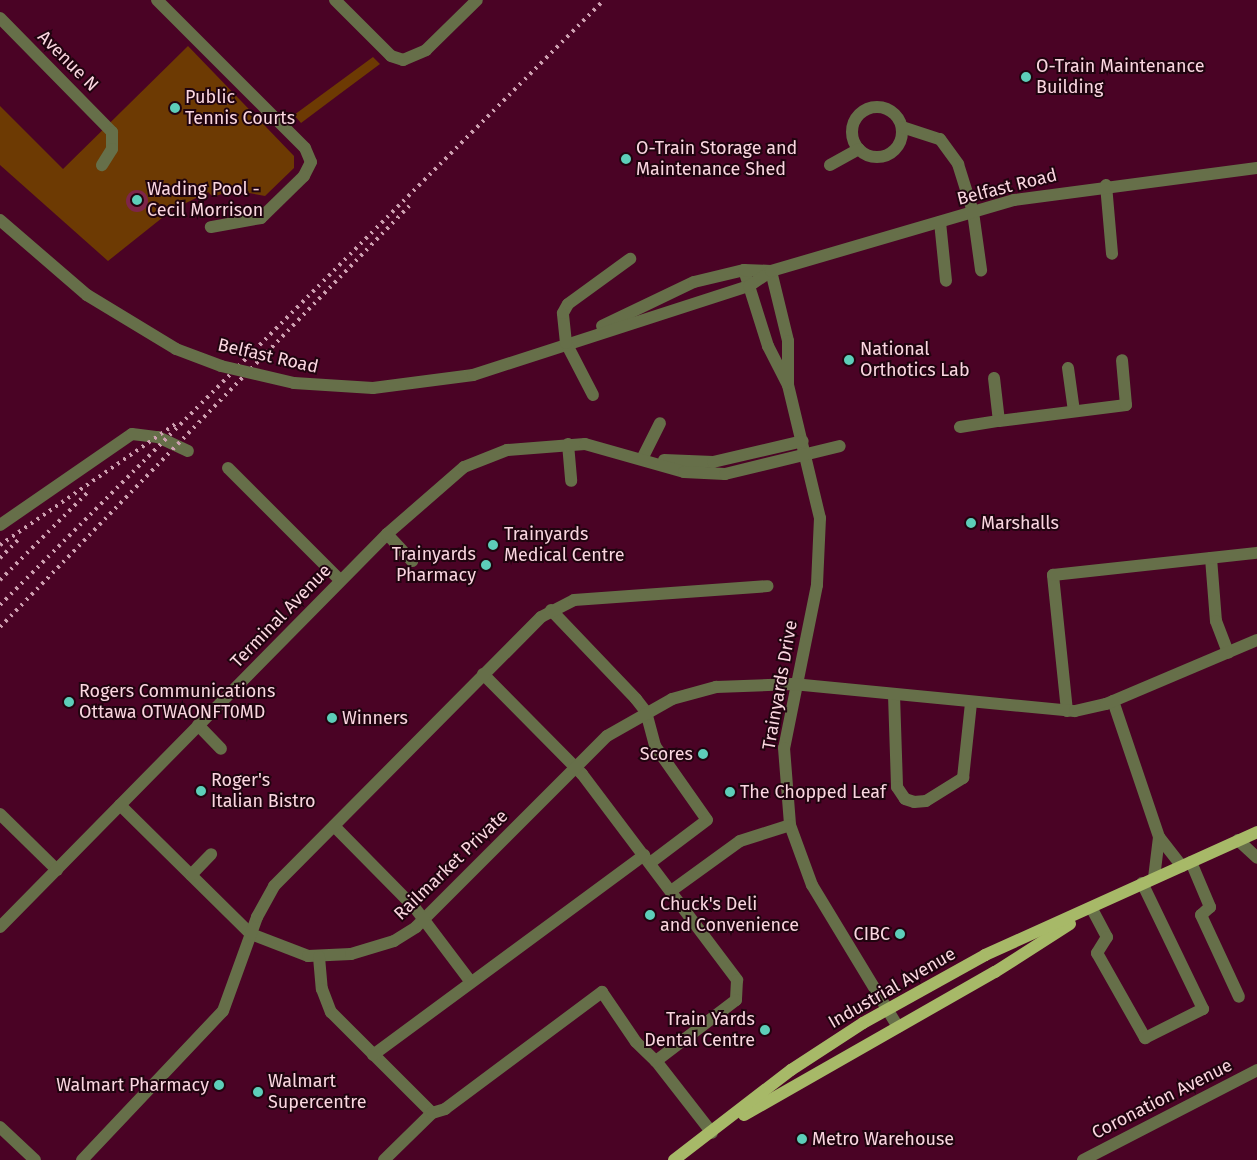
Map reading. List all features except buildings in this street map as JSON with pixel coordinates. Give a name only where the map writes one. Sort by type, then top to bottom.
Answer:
[{"type":"main road","name":"Industrial Avenue","points":[[674,1160],[712,1133],[791,1070],[888,1009],[986,955],[1257,832]]},
{"type":"main road","name":"Industrial Avenue","points":[[712,1133],[898,1027],[1105,900]]},
{"type":"street","points":[[157,0],[305,148],[311,162],[304,176],[261,218],[211,227]]},
{"type":"street","points":[[335,0],[391,56],[403,60],[426,50],[478,0]]},
{"type":"street","name":"Avenue N","points":[[0,18],[110,129],[114,142],[102,166]]},
{"type":"street","points":[[902,127],[898,146],[889,154],[869,156],[859,149],[852,131],[866,110],[885,108],[902,127],[940,139],[958,164],[973,212],[981,270]]},
{"type":"street","points":[[830,165],[859,149]]},
{"type":"street","name":"Belfast Road","points":[[0,220],[86,295],[176,349],[246,373],[294,384],[373,388],[424,384],[500,367],[566,343],[749,286],[771,271],[973,212],[1045,194],[1106,185],[1257,168]]},
{"type":"street","points":[[1106,185],[1112,254]]},
{"type":"street","points":[[940,222],[946,281]]},
{"type":"street","points":[[593,395],[566,343],[565,308],[630,259]]},
{"type":"street","name":"Belfast Road","points":[[566,343],[675,289],[744,270],[771,271]]},
{"type":"street","name":"Trainyards Drive","points":[[744,270],[768,346],[788,385],[819,506],[821,552],[794,684],[783,768],[790,825],[812,885],[898,1027]]},
{"type":"street","name":"Trainyards Drive","points":[[771,271],[788,342],[788,385]]},
{"type":"street","points":[[960,427],[1126,404],[1122,360]]},
{"type":"street","points":[[1068,368],[1074,411]]},
{"type":"street","points":[[994,378],[999,421]]},
{"type":"street","points":[[642,459],[660,423]]},
{"type":"street","points":[[0,525],[132,434],[158,437],[188,451]]},
{"type":"street","name":"Terminal Avenue","points":[[642,459],[713,462],[803,441]]},
{"type":"street","points":[[568,444],[571,481]]},
{"type":"street","name":"Terminal Avenue","points":[[0,927],[340,580],[436,487],[477,460],[521,448],[568,444],[599,445],[642,459],[712,475],[840,446]]},
{"type":"street","points":[[228,468],[340,580]]},
{"type":"street","points":[[387,534],[412,561]]},
{"type":"street","points":[[1067,711],[1053,575],[1257,553]]},
{"type":"street","points":[[1211,558],[1216,621],[1228,653]]},
{"type":"street","points":[[82,1160],[223,1011],[251,934],[274,886],[483,674],[551,610],[574,600],[603,596],[767,586]]},
{"type":"street","points":[[373,1055],[470,982],[647,859],[707,820],[655,746],[646,712],[551,610]]},
{"type":"street","name":"Railmarket Private","points":[[120,805],[251,934],[288,951],[319,957],[380,946],[425,919],[575,766],[607,736],[646,712],[716,687],[794,684],[1067,711],[1113,701],[1257,640]]},
{"type":"street","points":[[483,674],[575,766],[647,859],[736,980],[740,991],[736,1000],[656,1061]]},
{"type":"street","points":[[894,695],[897,783],[903,797],[914,802],[926,801],[963,778],[971,703]]},
{"type":"street","points":[[1113,701],[1159,837],[1186,864],[1210,907],[1201,915],[1239,997]]},
{"type":"street","points":[[198,725],[221,749]]},
{"type":"street","points":[[0,814],[57,870]]},
{"type":"street","points":[[671,891],[740,841],[790,825]]},
{"type":"street","points":[[334,826],[425,919],[470,982]]},
{"type":"street","points":[[1092,909],[1106,937],[1097,953],[1145,1038],[1203,1009],[1148,881],[1159,837]]},
{"type":"street","points":[[1238,840],[1257,858]]},
{"type":"street","points":[[191,875],[211,854]]},
{"type":"street","points":[[319,957],[321,983],[331,1012],[432,1112]]},
{"type":"street","points":[[384,1160],[432,1112],[445,1109],[602,992],[636,1042],[656,1061],[712,1133]]},
{"type":"street","name":"Coronation Avenue","points":[[1083,1160],[1257,1070]]},
{"type":"street","points":[[0,1127],[35,1160]]},
{"type":"shaded area","points":[[188,46],[294,156],[294,168],[265,196],[233,190],[213,197],[208,192],[172,210],[108,261],[0,165],[0,106],[63,169]]},
{"type":"shaded area","points":[[373,57],[380,64],[301,123],[294,115]]},
{"type":"shaded area","name":"Wading Pool - Cecil Morrison","points":[[137,190],[145,193],[148,201],[145,209],[137,212],[129,209],[126,201],[129,193]]},
{"type":"railway","points":[[0,605],[604,0]]},
{"type":"railway","points":[[0,627],[411,204]]},
{"type":"railway","points":[[0,545],[177,423]]},
{"type":"railway","points":[[0,580],[88,492]]},
{"type":"railway","points":[[0,558],[20,538]]},
{"type":"place","name":"O-Train Maintenance Building","points":[[1026,77]]},
{"type":"place","name":"Public Tennis Courts","points":[[175,108]]},
{"type":"place","name":"O-Train Storage and Maintenance Shed","points":[[626,159]]},
{"type":"place","name":"Wading Pool - Cecil Morrison","points":[[137,200]]},
{"type":"place","name":"National Orthotics Lab","points":[[849,360]]},
{"type":"place","name":"Marshalls","points":[[971,523]]},
{"type":"place","name":"Trainyards Medical Centre","points":[[493,545]]},
{"type":"place","name":"Trainyards Pharmacy","points":[[486,565]]},
{"type":"place","name":"Rogers Communications Ottawa OTWAONFT0MD","points":[[69,702]]},
{"type":"place","name":"Winners","points":[[332,718]]},
{"type":"place","name":"Scores","points":[[703,754]]},
{"type":"place","name":"Roger's Italian Bistro","points":[[201,791]]},
{"type":"place","name":"The Chopped Leaf","points":[[730,792]]},
{"type":"place","name":"Chuck's Deli and Convenience","points":[[650,915]]},
{"type":"place","name":"CIBC","points":[[900,934]]},
{"type":"place","name":"Train Yards Dental Centre","points":[[765,1030]]},
{"type":"place","name":"Walmart Pharmacy","points":[[219,1085]]},
{"type":"place","name":"Walmart Supercentre","points":[[258,1092]]},
{"type":"place","name":"Metro Warehouse","points":[[802,1139]]}]
